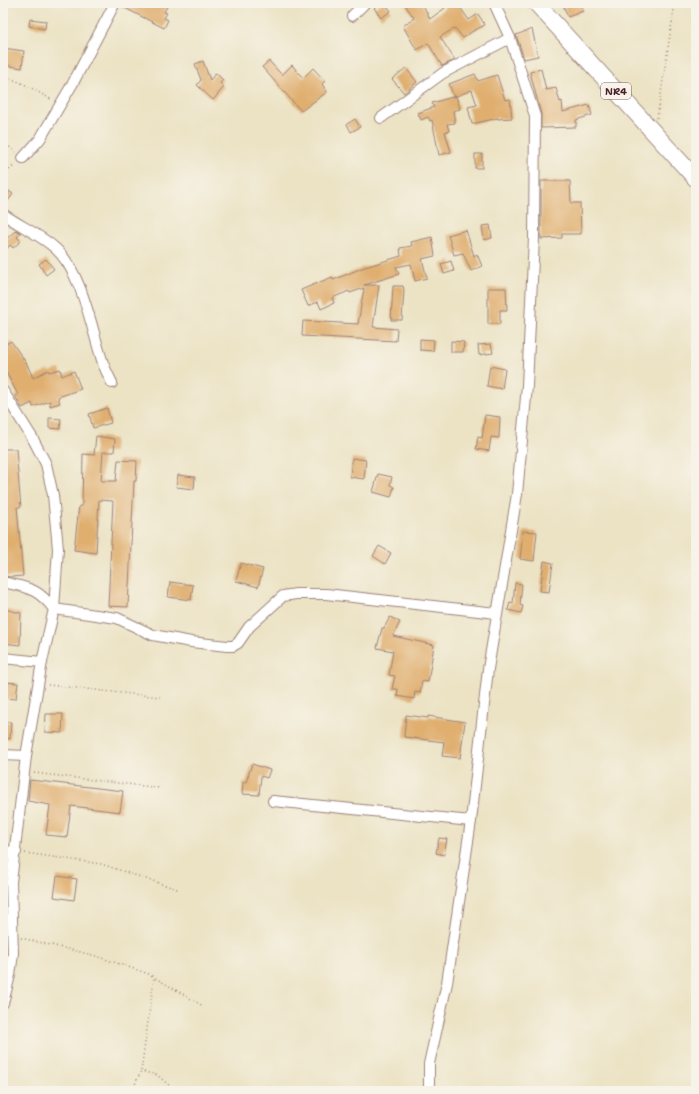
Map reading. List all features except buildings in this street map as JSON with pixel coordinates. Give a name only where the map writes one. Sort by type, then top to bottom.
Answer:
[{"type":"highway","name":"NR4","points":[[536,3],[655,132],[696,179]]},
{"type":"street","points":[[23,158],[40,139],[115,3]]},
{"type":"street","points":[[352,16],[365,3]]},
{"type":"street","points":[[429,1091],[429,1064],[447,983],[471,821],[488,669],[518,486],[528,386],[534,238],[535,116],[534,108],[510,38],[494,3]]},
{"type":"street","points":[[380,118],[443,73],[510,38]]},
{"type":"street","points":[[3,214],[55,248],[65,259],[74,275],[102,361],[112,383]]},
{"type":"street","points":[[3,391],[34,439],[43,458],[53,495],[58,549],[54,609],[38,683],[24,772],[16,852],[11,882],[13,936],[10,975],[3,1003]]},
{"type":"street","points":[[3,582],[32,588],[43,596],[54,609],[117,618],[153,635],[191,642],[227,646],[233,646],[238,643],[249,627],[283,596],[296,594],[326,594],[496,613]]},
{"type":"street","points":[[3,658],[42,662]]},
{"type":"street","points":[[3,755],[26,756]]},
{"type":"street","points":[[273,801],[471,821]]},
{"type":"street","points":[[3,851],[16,852]]},
{"type":"path","points":[[655,132],[675,3]]},
{"type":"path","points":[[3,77],[5,76],[26,85],[60,105]]},
{"type":"path","points":[[3,142],[23,158],[3,175]]},
{"type":"path","points":[[38,683],[160,696]]},
{"type":"path","points":[[24,772],[160,788]]},
{"type":"path","points":[[16,852],[101,864],[180,890]]},
{"type":"path","points":[[13,936],[93,955],[149,974],[203,1006]]},
{"type":"path","points":[[132,1091],[141,1071],[154,979],[149,974]]},
{"type":"path","points":[[141,1071],[157,1075],[176,1091]]},
{"type":"waterway","points":[[602,1086],[602,1091]]}]
